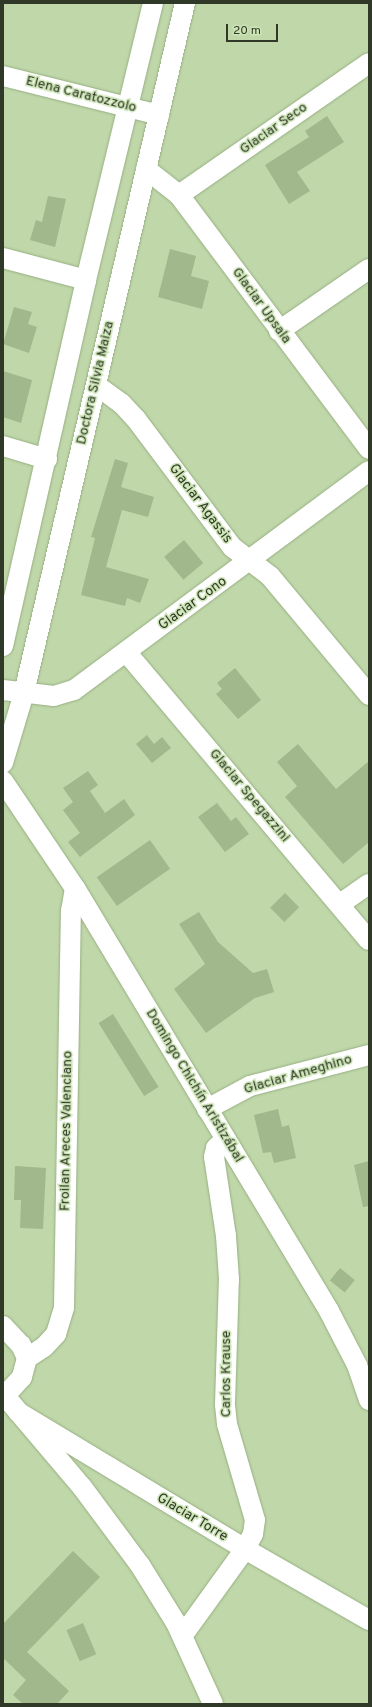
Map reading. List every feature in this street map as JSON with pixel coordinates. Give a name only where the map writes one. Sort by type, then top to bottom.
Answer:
[{"type":"street","points":[[3,646],[47,459],[86,280],[153,3]]},
{"type":"street","name":"Doctora Silvia Maiza","points":[[3,762],[24,694],[185,3]]},
{"type":"street","name":"Glaciar Seco","points":[[179,195],[369,63]]},
{"type":"street","name":"Elena Caratozzolo","points":[[3,76],[159,114]]},
{"type":"street","name":"Glaciar Upsala","points":[[146,169],[179,195],[279,331],[369,449]]},
{"type":"street","points":[[3,258],[86,280]]},
{"type":"street","points":[[279,331],[369,269]]},
{"type":"street","name":"Glaciar Agassis","points":[[96,385],[122,404],[136,418],[232,547],[270,576],[369,696]]},
{"type":"street","points":[[3,446],[47,459]]},
{"type":"street","name":"Glaciar Cono","points":[[3,690],[24,694],[64,694],[74,690],[127,653],[369,472]]},
{"type":"street","name":"Glaciar Spegazzini","points":[[127,653],[369,940]]},
{"type":"street","name":"Domingo Chichín Aristizábal","points":[[3,781],[75,888],[329,1312],[357,1365],[369,1400]]},
{"type":"street","points":[[340,904],[369,884]]},
{"type":"street","name":"Froilan Areces Valenciano","points":[[27,1358],[44,1347],[56,1334],[64,1308],[71,911],[75,888]]},
{"type":"street","name":"Glaciar Ameghino","points":[[207,1109],[250,1086],[369,1055]]},
{"type":"street","name":"Carlos Krause","points":[[183,1635],[245,1549],[253,1534],[255,1520],[227,1424],[225,1404],[229,1279],[226,1236],[214,1157],[216,1148],[226,1140]]},
{"type":"street","points":[[3,1326],[21,1345],[27,1358],[22,1377],[4,1397],[101,1510],[140,1565],[183,1635],[213,1704]]},
{"type":"street","name":"Glaciar Torre","points":[[18,1412],[245,1549],[369,1620]]},
{"type":"building","points":[[327,116],[344,142],[297,172],[310,191],[289,204],[265,165],[309,137],[305,131]]},
{"type":"building","points":[[48,196],[66,199],[55,247],[30,240],[36,220],[42,222]]},
{"type":"building","points":[[170,249],[196,256],[191,276],[209,281],[202,309],[158,297]]},
{"type":"building","points":[[14,307],[32,312],[28,324],[37,327],[29,353],[3,344]]},
{"type":"building","points":[[3,371],[32,380],[21,423],[3,417]]},
{"type":"building","points":[[115,459],[128,463],[121,487],[154,497],[148,517],[122,510],[106,567],[149,579],[140,603],[127,598],[125,606],[81,595],[95,538],[91,537]]},
{"type":"building","points":[[184,540],[203,563],[183,580],[164,557]]},
{"type":"building","points":[[235,668],[261,700],[238,719],[216,694],[222,689],[217,683]]},
{"type":"building","points":[[147,735],[154,744],[162,737],[171,748],[152,763],[136,744]]},
{"type":"building","points":[[298,744],[336,789],[369,761],[369,842],[343,864],[285,797],[297,786],[277,762]]},
{"type":"building","points":[[88,771],[98,785],[90,791],[105,813],[124,799],[135,815],[80,857],[68,842],[80,833],[63,810],[73,802],[63,788]]},
{"type":"building","points":[[217,803],[231,821],[236,817],[249,834],[225,852],[198,817]]},
{"type":"building","points":[[150,840],[170,869],[117,906],[97,877]]},
{"type":"building","points":[[285,893],[299,907],[284,922],[270,908]]},
{"type":"building","points":[[199,912],[218,942],[253,973],[267,969],[274,992],[255,998],[206,1033],[174,989],[205,964],[179,924]]},
{"type":"building","points":[[113,1014],[159,1087],[144,1096],[99,1023]]},
{"type":"building","points":[[278,1109],[282,1127],[289,1125],[296,1158],[274,1163],[271,1152],[263,1153],[254,1115]]},
{"type":"building","points":[[369,1161],[369,1206],[363,1207],[354,1165]]},
{"type":"building","points":[[15,1166],[46,1168],[43,1229],[20,1228],[21,1200],[14,1200]]},
{"type":"building","points":[[340,1268],[355,1280],[345,1292],[330,1280]]},
{"type":"building","points":[[73,1551],[100,1577],[27,1652],[69,1691],[57,1704],[23,1704],[13,1695],[26,1680],[3,1658],[3,1624]]},
{"type":"building","points":[[83,1623],[96,1654],[80,1661],[66,1630]]}]
